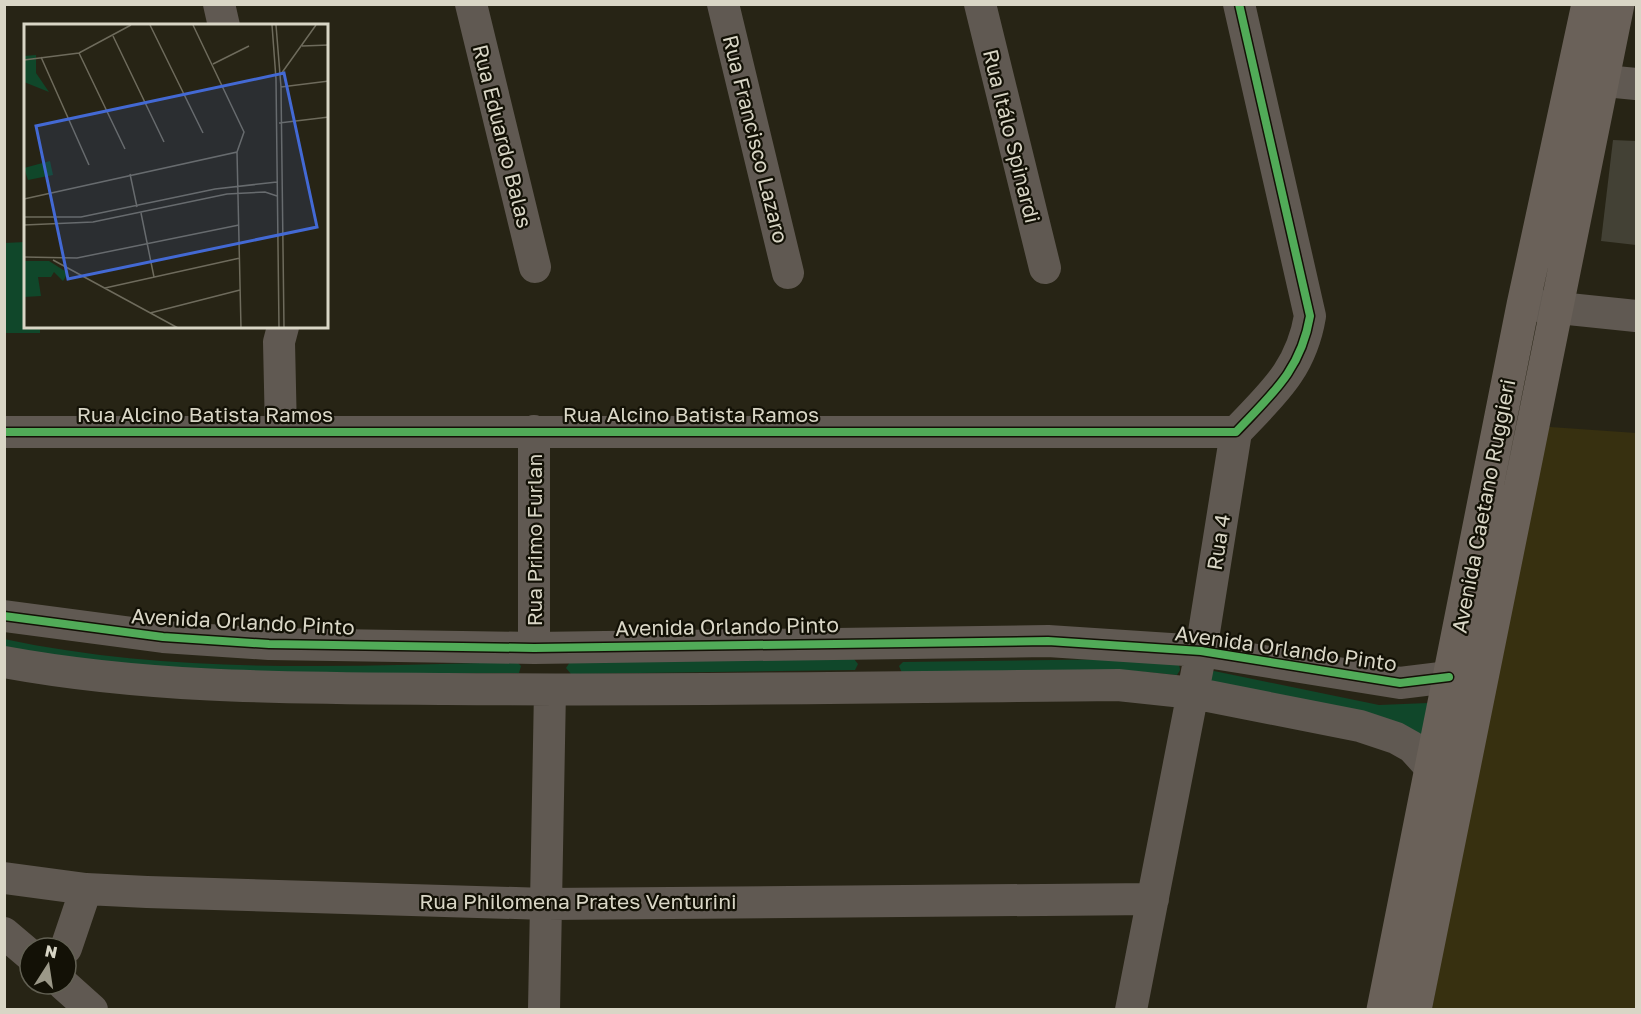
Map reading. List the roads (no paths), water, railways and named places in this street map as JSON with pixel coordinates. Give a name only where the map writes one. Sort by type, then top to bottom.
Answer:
[{"type":"main road","name":"Avenida Caetano Ruggieri","points":[[1383,1010],[1523,305],[1588,4]]},
{"type":"main road","name":"Avenida Caetano Ruggieri","points":[[1415,1010],[1555,308],[1621,83],[1618,4]]},
{"type":"street","points":[[219,4],[224,24]]},
{"type":"street","name":"Rua Eduardo Balas","points":[[471,4],[535,267]]},
{"type":"street","name":"Rua Francisco Lazaro","points":[[723,4],[788,273]]},
{"type":"street","name":"Rua Itálo Spinardi","points":[[980,4],[1045,268]]},
{"type":"street","points":[[1236,432],[1296,363],[1307,337],[1310,316],[1239,4]]},
{"type":"street","points":[[1523,305],[1636,316]]},
{"type":"street","points":[[281,432],[279,342],[283,328]]},
{"type":"street","name":"Rua Primo Furlan","points":[[534,431],[534,648]]},
{"type":"street","name":"Rua Alcino Batista Ramos","points":[[4,432],[1236,432]]},
{"type":"street","name":"Rua 4","points":[[1131,1010],[1201,651],[1236,432]]},
{"type":"street","name":"Avenida Orlando Pinto","points":[[4,616],[163,637],[269,644],[534,648],[1048,640],[1201,651],[1400,683],[1449,677]]},
{"type":"street","points":[[879,642],[881,687]]},
{"type":"street","points":[[4,662],[78,675],[233,687],[550,690],[1118,685],[1193,693],[1360,726],[1396,738],[1412,747],[1431,768]]},
{"type":"street","points":[[544,1010],[550,690]]},
{"type":"street","name":"Rua Philomena Prates Venturini","points":[[4,878],[86,889],[546,904],[1153,899]]},
{"type":"street","points":[[70,936],[86,889]]},
{"type":"street","points":[[4,933],[18,945]]},
{"type":"street","points":[[76,996],[92,1010]]}]
